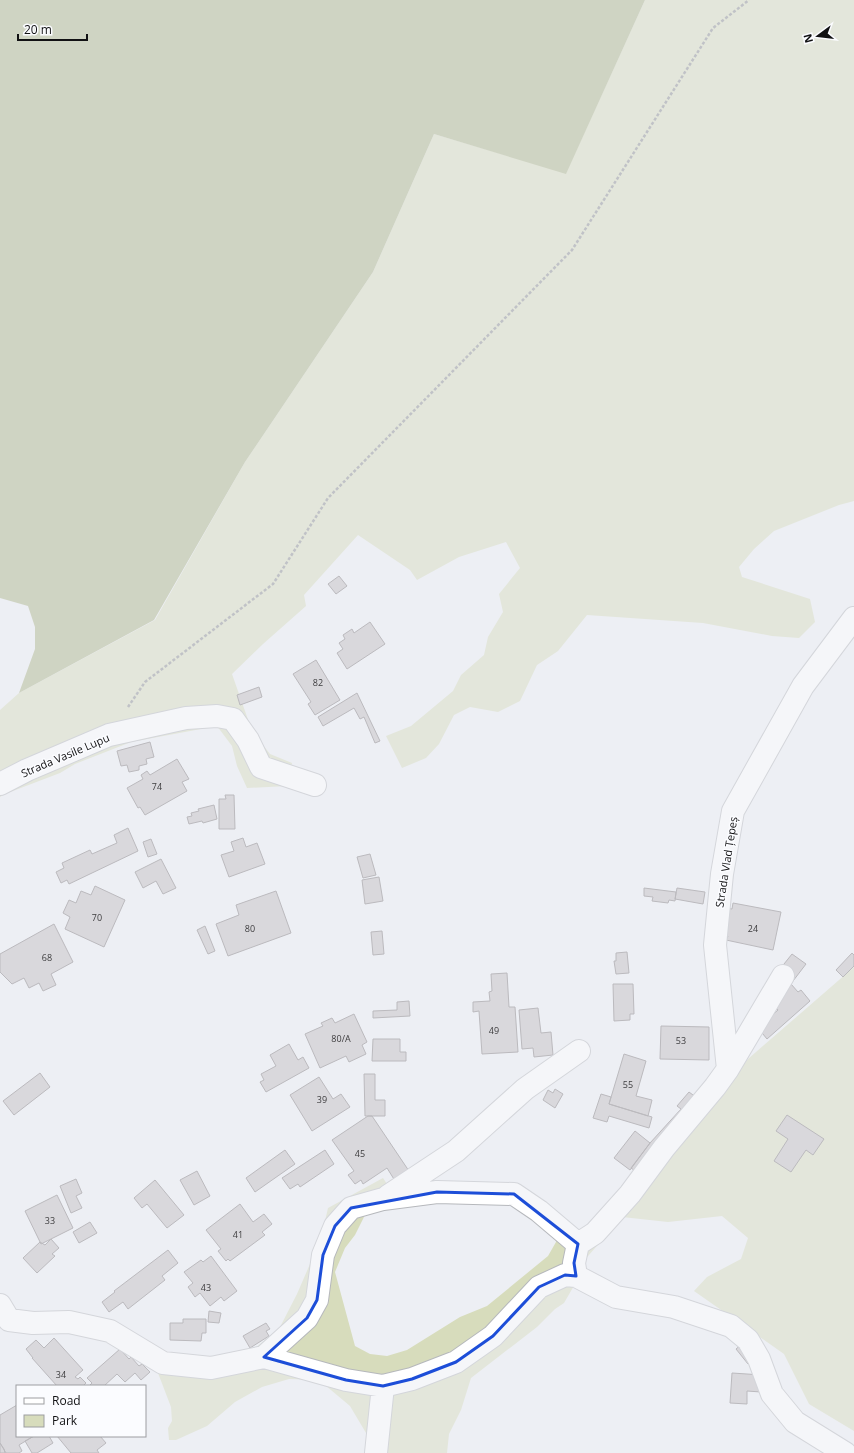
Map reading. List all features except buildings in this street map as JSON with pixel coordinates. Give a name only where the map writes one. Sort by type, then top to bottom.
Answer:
[{"type":"street","name":"Strada Vlad Țepeș","points":[[728,1069],[715,945],[722,874],[733,811],[803,686],[854,618]]},
{"type":"street","name":"Strada Vasile Lupu","points":[[0,784],[27,770],[109,735],[186,718],[217,716],[233,719],[248,740],[261,767],[315,785]]},
{"type":"street","points":[[570,1276],[578,1244],[595,1233],[630,1194],[664,1148],[715,1087],[728,1069],[784,976]]},
{"type":"street","points":[[383,1199],[456,1151],[525,1089],[579,1051]]},
{"type":"street","points":[[264,1357],[307,1318],[317,1300],[323,1255],[335,1226],[351,1208],[383,1199],[437,1192],[514,1194],[538,1211],[578,1244]]},
{"type":"street","points":[[3,1318],[33,1323],[69,1322],[110,1331],[163,1363],[211,1368],[264,1357],[346,1380],[383,1386],[412,1379],[456,1362],[493,1336],[538,1287],[570,1276],[616,1297],[674,1307],[731,1326],[748,1340],[759,1359],[772,1394],[795,1422],[845,1453]]},
{"type":"street","points":[[376,1453],[383,1386]]},
{"type":"path","points":[[109,735],[145,682],[273,584],[328,498],[572,250],[713,28],[749,0]]},
{"type":"highlighted area","points":[[437,1192],[514,1194],[578,1244],[574,1263],[576,1276],[565,1275],[539,1287],[493,1336],[456,1362],[412,1379],[383,1386],[346,1380],[264,1357],[307,1318],[317,1300],[323,1255],[335,1226],[351,1208]]},
{"type":"green space","points":[[0,0],[645,0],[566,174],[434,134],[373,272],[245,462],[154,620],[19,693],[35,649],[35,627],[28,606],[0,598]]},
{"type":"green space","points":[[645,0],[854,0],[854,501],[839,505],[774,531],[754,549],[739,567],[742,577],[810,599],[815,622],[799,638],[772,636],[703,623],[587,615],[558,651],[537,665],[520,701],[498,712],[470,707],[454,715],[439,744],[426,758],[402,768],[386,736],[411,726],[453,691],[461,675],[484,655],[488,637],[503,612],[499,594],[520,568],[506,542],[459,557],[417,580],[410,570],[358,535],[304,595],[306,606],[232,674],[252,731],[270,754],[292,763],[287,786],[247,788],[237,766],[232,746],[217,726],[131,742],[75,764],[60,773],[0,797],[0,710],[19,693],[155,620],[245,462],[373,272],[434,134],[566,173]]},
{"type":"green space","points":[[854,967],[854,1431],[809,1404],[784,1354],[694,1291],[707,1277],[741,1259],[748,1238],[722,1216],[668,1222],[622,1217],[748,1059]]},
{"type":"green space","points":[[383,1178],[401,1205],[365,1215],[355,1235],[345,1248],[335,1272],[355,1346],[370,1354],[387,1356],[407,1350],[460,1317],[487,1306],[548,1256],[556,1242],[555,1235],[537,1216],[549,1205],[568,1224],[583,1234],[622,1217],[582,1263],[575,1284],[564,1303],[555,1309],[537,1327],[471,1378],[461,1410],[449,1434],[447,1453],[368,1453],[369,1438],[350,1406],[319,1380],[289,1379],[262,1387],[235,1402],[207,1426],[176,1440],[169,1440],[168,1428],[172,1421],[171,1407],[158,1373],[159,1352],[187,1359],[246,1355],[279,1329],[310,1264],[328,1208]]}]
